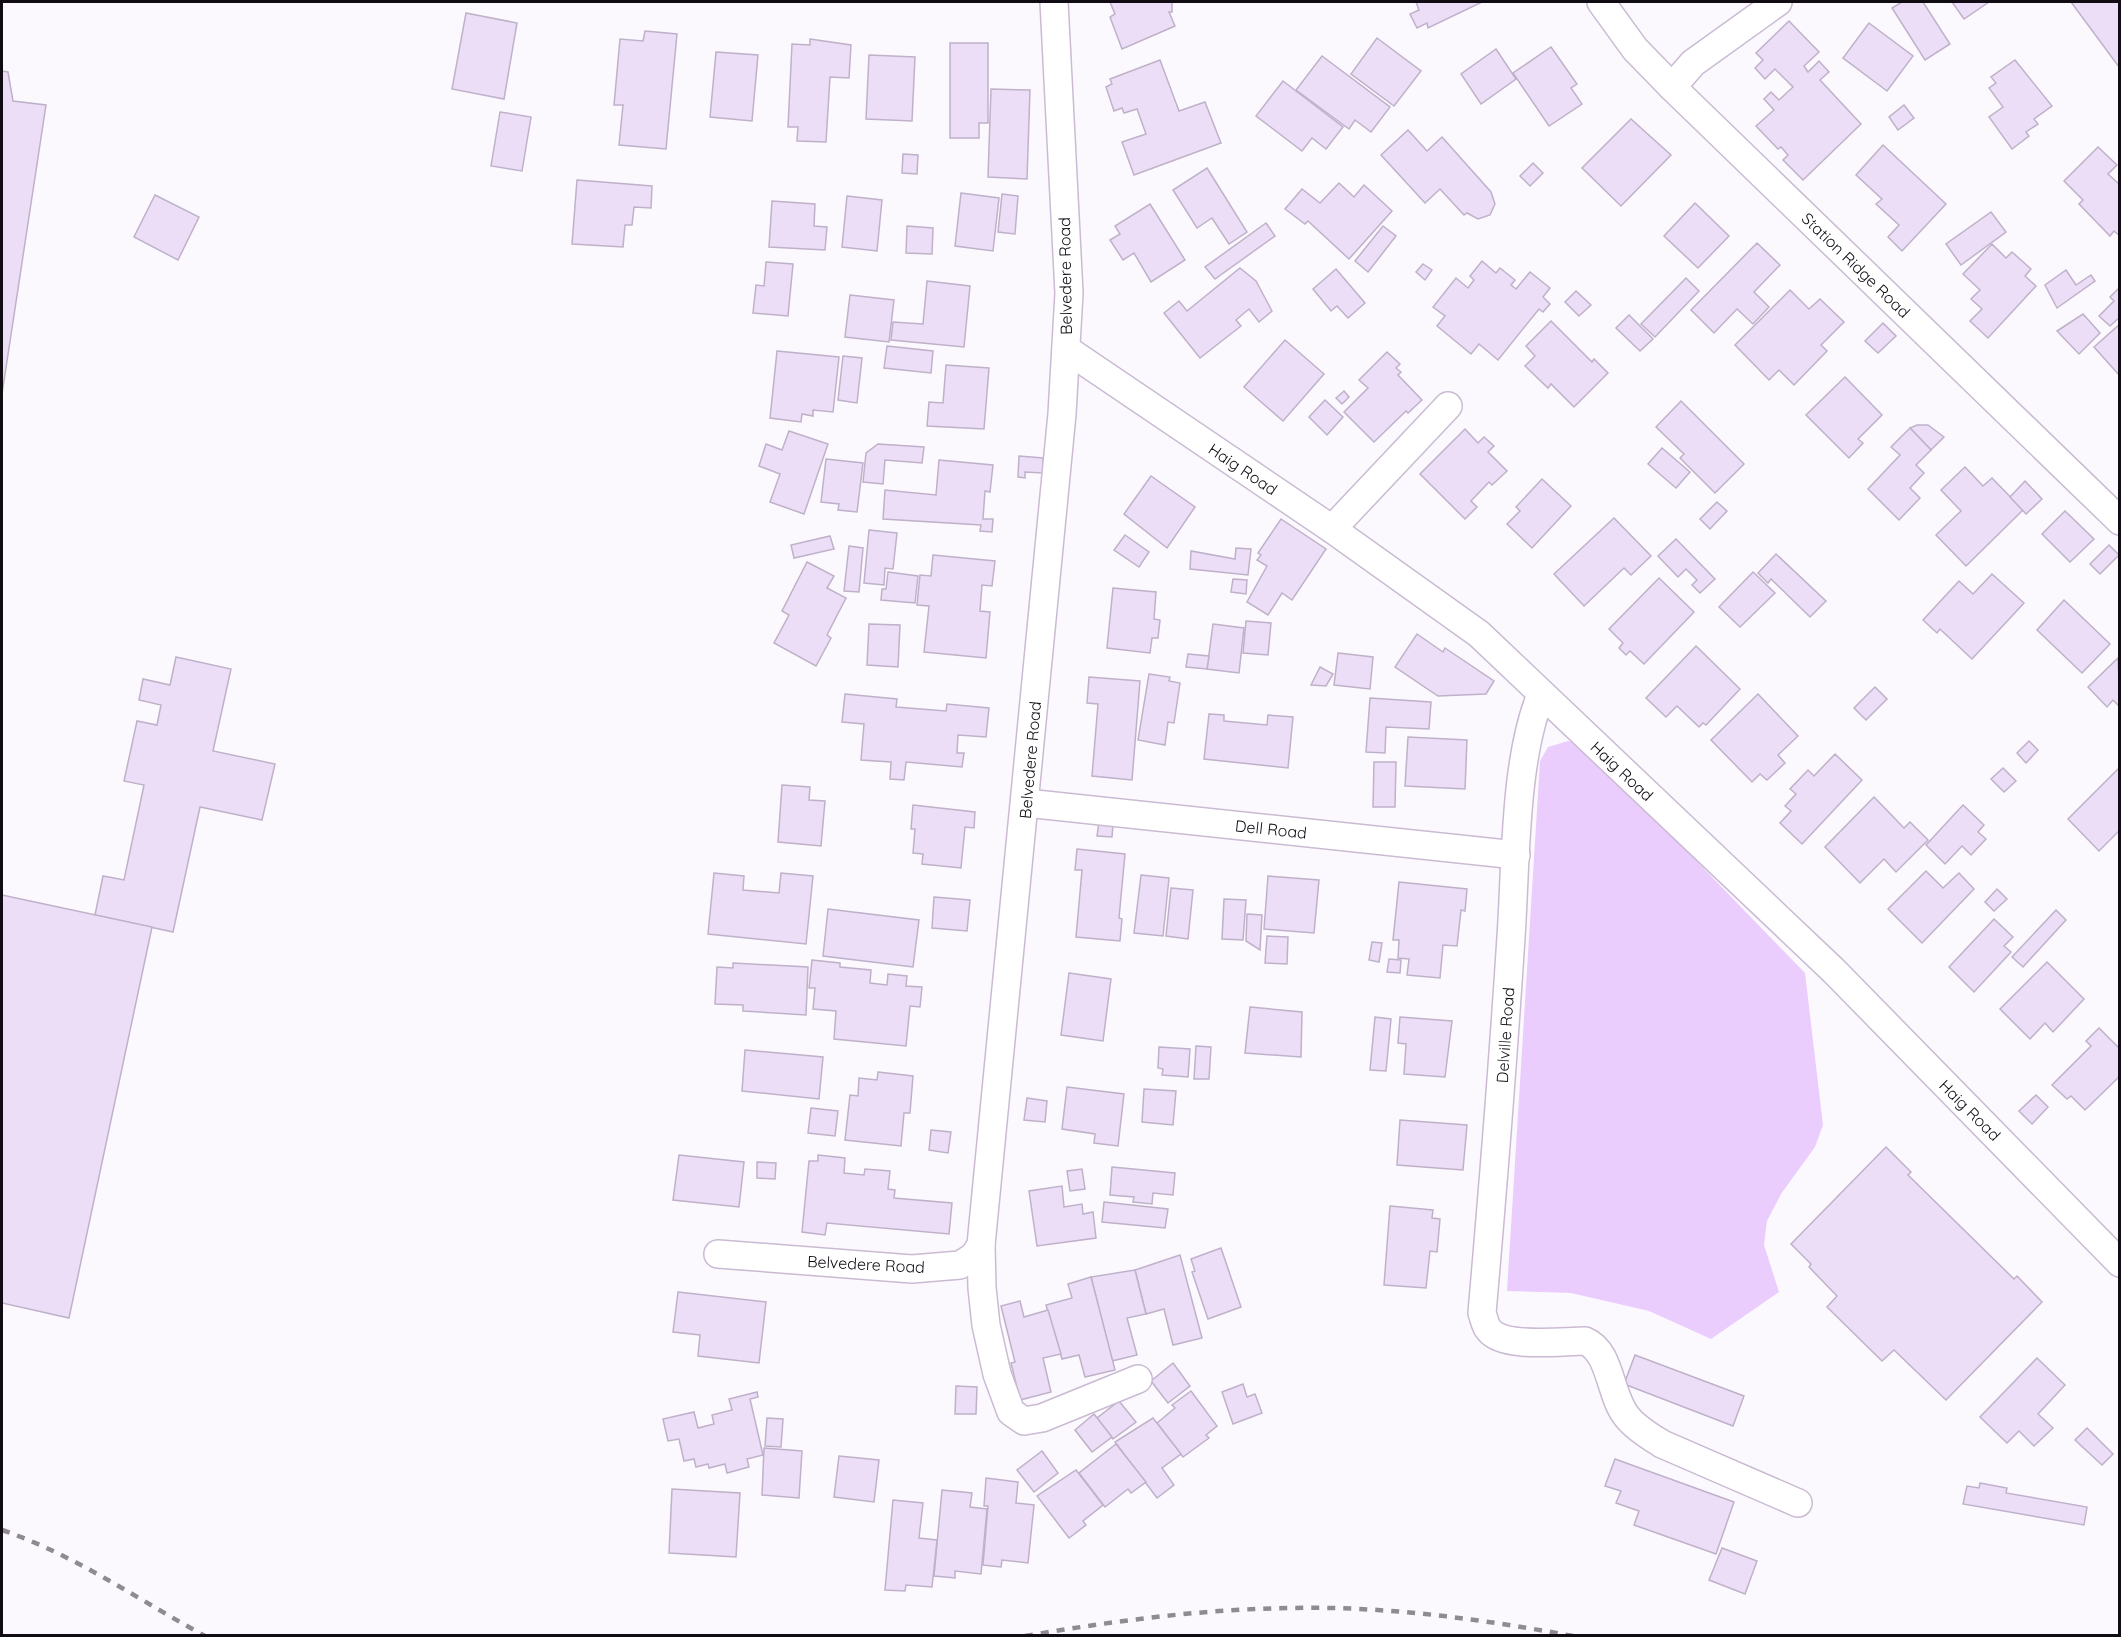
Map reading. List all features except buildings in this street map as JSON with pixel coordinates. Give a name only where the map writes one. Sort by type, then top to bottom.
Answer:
[{"type":"street","name":"Belvedere Road","points":[[718,1254],[922,1269],[960,1265],[974,1256],[981,1245],[1026,803],[1066,349],[1069,293],[1054,2]]},
{"type":"street","name":"Station Ridge Road","points":[[1602,2],[1635,48],[1671,87],[2120,521]]},
{"type":"street","points":[[1671,87],[1693,63],[1778,2]]},
{"type":"street","name":"Haig Road","points":[[1066,349],[1332,529],[1479,634],[1834,971],[2117,1254]]},
{"type":"street","points":[[1332,529],[1448,406]]},
{"type":"street","name":"Delville Road","points":[[1541,695],[1530,721],[1516,855],[1502,1081],[1482,1312],[1487,1329],[1496,1337],[1508,1341],[1585,1341],[1592,1344],[1606,1365],[1609,1380],[1627,1417],[1644,1431],[1662,1444],[1798,1503]]},
{"type":"street","name":"Dell Road","points":[[1026,803],[1516,855]]},
{"type":"street","points":[[981,1245],[987,1325],[997,1374],[1011,1413],[1024,1421],[1042,1418],[1138,1379]]},
{"type":"shaded area","points":[[1568,741],[1585,746],[1805,973],[1823,1125],[1815,1147],[1781,1194],[1767,1221],[1764,1245],[1779,1292],[1711,1339],[1649,1311],[1571,1293],[1507,1291],[1540,761],[1548,747]]},
{"type":"railway","points":[[2,1530],[55,1552],[105,1578],[205,1636]]},
{"type":"railway","points":[[1025,1636],[1191,1613],[1327,1608],[1398,1611],[1504,1624],[1573,1636]]}]
